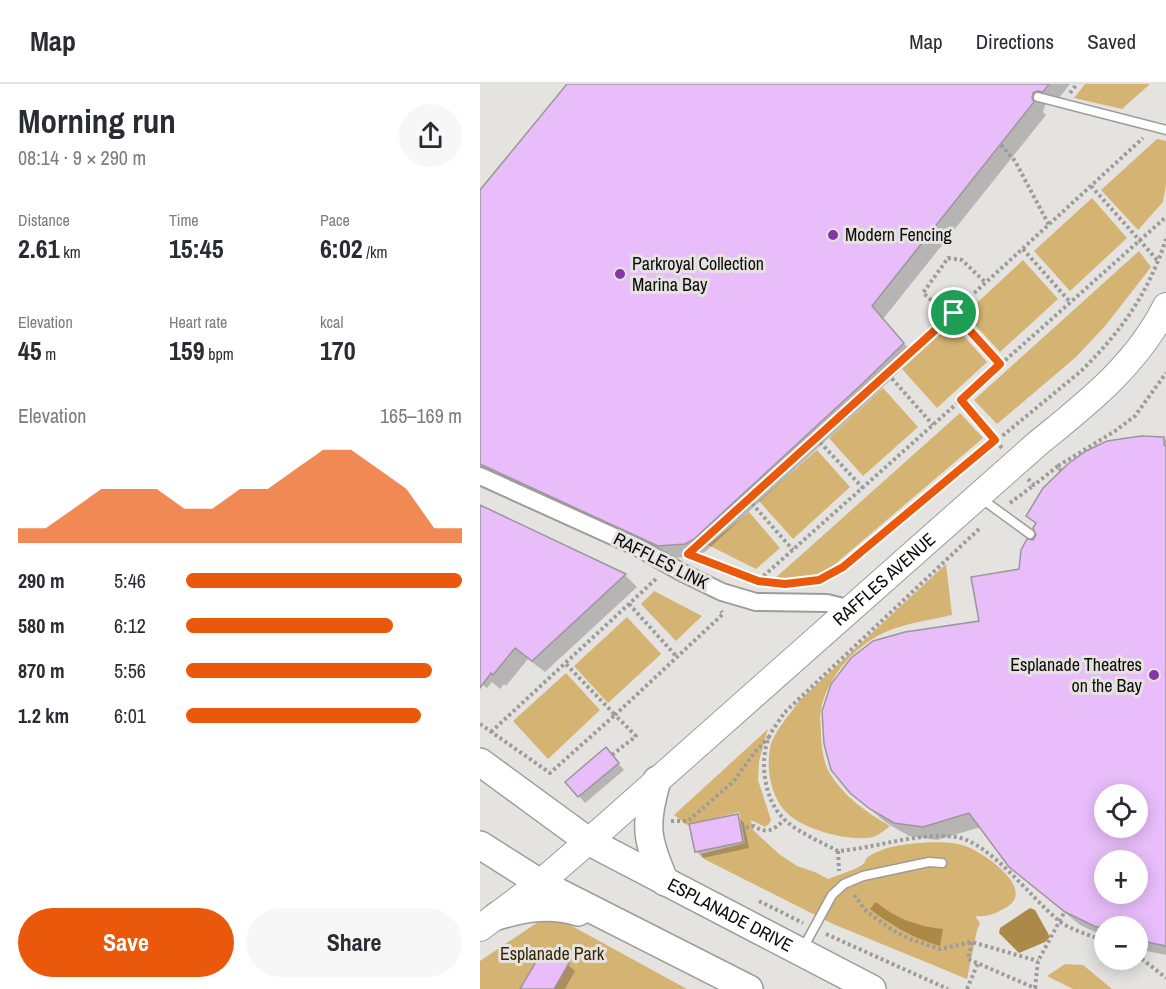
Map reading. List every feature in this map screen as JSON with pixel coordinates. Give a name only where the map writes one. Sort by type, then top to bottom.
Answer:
[{"type":"highway","name":"ESPLANADE DRIVE","points":[[480,762],[588,841],[872,989]]},
{"type":"highway","points":[[657,780],[648,809],[650,844],[665,882]]},
{"type":"highway","points":[[480,845],[540,883],[749,989]]},
{"type":"highway","points":[[488,922],[521,909],[546,906],[571,910],[636,932]]},
{"type":"main road","name":"RAFFLES AVENUE","points":[[488,922],[540,883],[1036,444],[1106,387],[1137,351],[1166,306]]},
{"type":"street","name":"RAFFLES LINK","points":[[480,476],[639,548],[722,592],[756,602],[827,603],[851,609]]},
{"type":"lane","points":[[1038,97],[1166,130]]},
{"type":"lane","points":[[978,496],[1030,534]]},
{"type":"lane","points":[[801,952],[832,895],[844,884],[853,879],[929,862],[942,863]]},
{"type":"path","points":[[681,572],[688,554],[888,374],[1155,127]]},
{"type":"path","points":[[1001,145],[1015,161],[1049,225]]},
{"type":"path","points":[[1091,186],[1159,261]]},
{"type":"path","points":[[758,581],[1166,217]]},
{"type":"path","points":[[785,584],[819,580],[843,567],[995,440],[1056,393],[1104,348],[1133,312],[1159,261],[1166,239]]},
{"type":"path","points":[[1023,249],[1070,302]]},
{"type":"path","points":[[936,304],[923,293],[948,258],[962,260],[986,283]]},
{"type":"path","points":[[954,313],[1000,364]]},
{"type":"path","points":[[1058,466],[1136,416],[1166,373]]},
{"type":"path","points":[[888,374],[933,425]]},
{"type":"path","points":[[961,400],[995,440]]},
{"type":"path","points":[[816,438],[863,488]]},
{"type":"path","points":[[662,820],[688,821],[734,781],[769,737],[784,713],[999,511],[1034,485]]},
{"type":"path","points":[[748,499],[793,550]]},
{"type":"path","points":[[688,554],[758,581],[776,583]]},
{"type":"path","points":[[490,732],[659,577]]},
{"type":"path","points":[[629,604],[677,657]]},
{"type":"path","points":[[480,724],[550,773],[723,614],[718,608]]},
{"type":"path","points":[[565,663],[636,736],[612,755]]},
{"type":"path","points":[[740,828],[754,826],[760,831],[767,832],[784,820],[775,806],[764,773],[769,737]]},
{"type":"path","points":[[837,851],[839,878]]},
{"type":"path","points":[[852,892],[867,912],[910,939],[940,949],[972,942],[1038,961]]},
{"type":"path","points":[[754,899],[948,989]]},
{"type":"path","points":[[972,942],[968,959],[1035,989],[1038,961],[1065,912]]},
{"type":"path","points":[[1060,922],[1094,937]]},
{"type":"path","points":[[967,989],[978,963]]},
{"type":"path","points":[[1148,964],[1166,978]]},
{"type":"green space","points":[[1085,84],[1150,84],[1122,109],[1074,98]]},
{"type":"green space","points":[[1157,139],[1166,141],[1166,185],[1163,202],[1138,230],[1101,190]]},
{"type":"green space","points":[[1092,198],[1127,238],[1070,291],[1034,251]]},
{"type":"green space","points":[[1139,251],[1151,267],[1106,325],[1076,357],[997,424],[974,400]]},
{"type":"green space","points":[[1023,260],[1058,299],[1000,352],[965,314]]},
{"type":"green space","points":[[952,323],[987,362],[937,408],[902,369]]},
{"type":"green space","points":[[883,388],[918,427],[863,476],[829,438]]},
{"type":"green space","points":[[960,413],[983,438],[820,577],[772,581]]},
{"type":"green space","points":[[817,450],[850,487],[793,539],[759,501]]},
{"type":"green space","points":[[749,512],[780,548],[756,569],[708,545]]},
{"type":"green space","points":[[946,564],[952,615],[892,629],[865,644],[833,678],[820,713],[822,747],[829,772],[841,789],[856,803],[890,826],[873,837],[856,838],[822,832],[800,822],[784,810],[773,789],[769,773],[769,756],[775,736],[799,701]]},
{"type":"green space","points":[[654,591],[702,616],[676,641],[641,604]]},
{"type":"green space","points":[[627,617],[661,654],[608,703],[574,666]]},
{"type":"green space","points":[[566,673],[600,710],[548,759],[513,721]]},
{"type":"green space","points":[[768,729],[759,761],[758,780],[771,820],[765,827],[751,820],[753,830],[779,854],[797,866],[828,879],[858,867],[869,857],[887,848],[937,842],[957,844],[973,850],[995,864],[1012,882],[1016,892],[1014,900],[1005,908],[994,913],[975,916],[980,923],[967,979],[833,924],[704,859],[701,854],[745,843],[739,812],[687,825],[674,815]]},
{"type":"green space","name":"Esplanade Park","points":[[550,914],[687,989],[480,989],[480,961]]},
{"type":"green space","points":[[1065,964],[1083,965],[1112,989],[1073,989],[1047,976]]},
{"type":"shaded area","points":[[876,902],[907,921],[943,929],[940,946],[903,931],[886,921],[870,909]]},
{"type":"shaded area","points":[[1030,908],[1035,910],[1050,937],[1045,942],[1019,953],[999,933],[1000,928]]},
{"type":"building","points":[[567,84],[1049,84],[1043,92],[1033,93],[1034,102],[872,306],[904,343],[694,539],[685,544],[658,546],[480,464],[480,190]]},
{"type":"building","points":[[1141,436],[1164,437],[1166,446],[1166,946],[1148,942],[1148,916],[1094,916],[1094,926],[1065,912],[1009,867],[969,813],[923,827],[894,823],[870,809],[850,793],[831,770],[824,744],[822,711],[831,684],[851,658],[873,641],[905,632],[979,621],[971,577],[1019,569],[1021,550],[1027,539],[1033,540],[1036,535],[1033,528],[1036,523],[1026,516],[1043,488],[1069,463],[1086,451],[1107,441]]},
{"type":"building","points":[[480,505],[626,574],[532,661],[515,648],[480,688]]},
{"type":"building","points":[[606,747],[619,763],[578,797],[565,782]]},
{"type":"building","points":[[738,814],[743,842],[695,852],[689,824]]},
{"type":"building","points":[[544,948],[569,963],[554,989],[520,989]]},
{"type":"place","name":"Modern Fencing","points":[[833,235]]},
{"type":"place","name":"Parkroyal Collection Marina Bay","points":[[620,274]]},
{"type":"place","name":"Esplanade Theatres on the Bay","points":[[1154,675]]},
{"type":"route","points":[[954,313],[1000,364],[961,400],[995,440],[843,567],[819,580],[785,584],[758,581],[688,554],[888,374],[954,313]]}]
